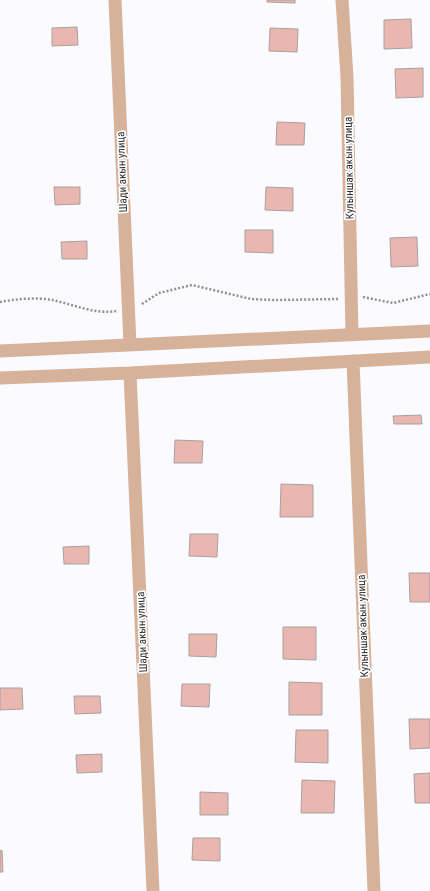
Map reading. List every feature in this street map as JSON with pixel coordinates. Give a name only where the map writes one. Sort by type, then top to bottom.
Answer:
[{"type":"street","name":"Шади акын улица","points":[[115,0],[130,345]]},
{"type":"street","name":"Кулыншак акын улица","points":[[342,0],[347,77],[352,335]]},
{"type":"street","points":[[0,351],[430,331]]},
{"type":"street","points":[[0,378],[130,373],[430,357]]},
{"type":"street","name":"Кулыншак акын улица","points":[[353,361],[374,891]]},
{"type":"street","name":"Шади акын улица","points":[[130,373],[153,891]]},
{"type":"path","points":[[0,302],[15,299],[50,300],[105,313],[138,307],[159,293],[192,285],[251,299],[274,300],[333,299],[360,296],[393,303],[430,294]]},
{"type":"building","points":[[267,0],[295,0],[295,3],[267,2]]},
{"type":"building","points":[[411,19],[412,48],[384,49],[384,20]]},
{"type":"building","points":[[77,27],[78,45],[52,46],[52,28]]},
{"type":"building","points":[[270,28],[298,29],[297,52],[269,51]]},
{"type":"building","points":[[423,68],[423,97],[396,98],[395,69]]},
{"type":"building","points":[[277,122],[305,123],[304,145],[276,145]]},
{"type":"building","points":[[54,187],[80,187],[80,204],[55,205]]},
{"type":"building","points":[[266,187],[293,188],[293,211],[265,210]]},
{"type":"building","points":[[245,230],[273,230],[273,253],[245,252]]},
{"type":"building","points":[[417,237],[418,266],[391,267],[390,238]]},
{"type":"building","points":[[87,241],[87,259],[62,259],[61,242]]},
{"type":"building","points":[[421,415],[422,424],[394,424],[393,416]]},
{"type":"building","points":[[175,440],[203,441],[202,463],[174,463]]},
{"type":"building","points":[[281,484],[313,485],[313,517],[280,517]]},
{"type":"building","points":[[190,534],[218,534],[217,557],[189,556]]},
{"type":"building","points":[[89,546],[89,564],[64,564],[63,547]]},
{"type":"building","points":[[409,573],[430,573],[430,602],[410,602]]},
{"type":"building","points":[[283,627],[316,627],[316,660],[283,659]]},
{"type":"building","points":[[189,634],[217,634],[216,657],[189,656]]},
{"type":"building","points":[[289,682],[322,683],[322,715],[289,715]]},
{"type":"building","points":[[182,684],[210,684],[209,707],[181,706]]},
{"type":"building","points":[[0,688],[22,688],[23,709],[0,710]]},
{"type":"building","points":[[74,696],[100,696],[101,713],[75,714]]},
{"type":"building","points":[[409,719],[430,719],[430,748],[410,749]]},
{"type":"building","points":[[296,730],[328,730],[328,763],[295,762]]},
{"type":"building","points":[[102,754],[102,772],[77,773],[76,755]]},
{"type":"building","points":[[430,773],[430,803],[415,803],[414,774]]},
{"type":"building","points":[[302,780],[335,781],[334,813],[301,813]]},
{"type":"building","points":[[200,792],[228,793],[228,815],[200,815]]},
{"type":"building","points":[[193,838],[220,838],[220,861],[192,860]]},
{"type":"building","points":[[2,850],[3,872],[0,872],[0,851]]}]
